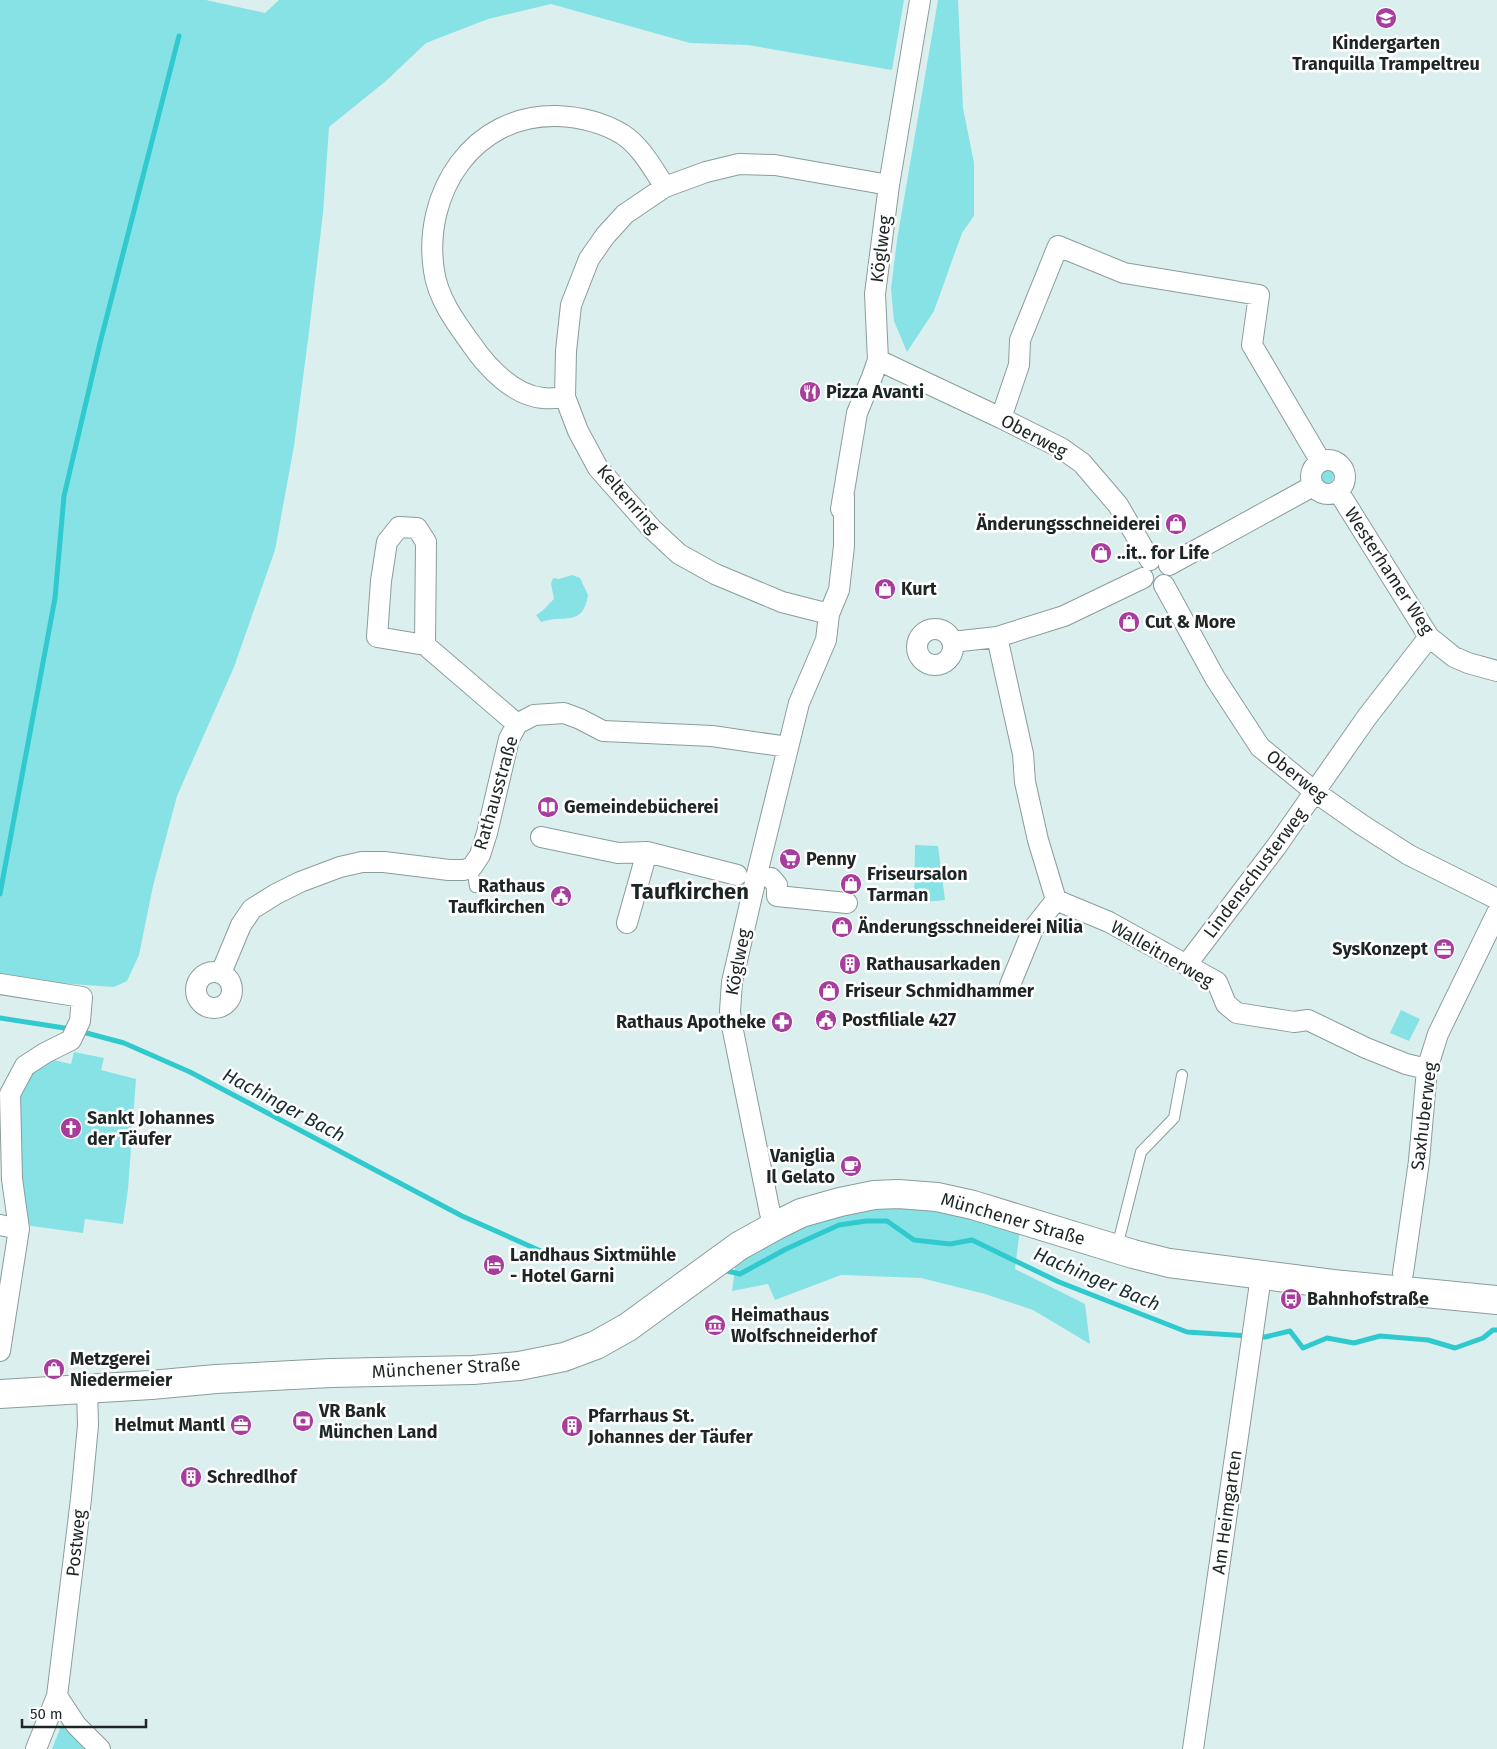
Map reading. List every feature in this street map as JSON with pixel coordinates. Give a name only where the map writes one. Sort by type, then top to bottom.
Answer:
[{"type":"main road","name":"Münchener Straße","points":[[0,1394],[216,1379],[473,1370],[518,1366],[564,1357],[596,1346],[628,1327],[739,1246],[800,1213],[840,1202],[898,1194],[937,1197],[973,1205],[1116,1249],[1169,1263],[1261,1276],[1497,1300]]},
{"type":"street","name":"Köglweg","points":[[775,1226],[770,1213],[730,1011],[734,973],[799,703],[826,640],[829,614],[826,592],[857,413],[878,360],[875,294],[889,185],[920,0]]},
{"type":"street","points":[[565,398],[541,398],[524,393],[511,385],[474,348],[444,302],[434,272],[433,236],[435,216],[445,188],[457,167],[470,150],[487,136],[526,119],[550,116],[589,120],[624,135],[641,151],[665,187]]},
{"type":"street","name":"Keltenring","points":[[829,614],[782,602],[715,574],[679,554],[633,509],[598,468],[578,431],[565,398],[566,351],[571,305],[589,259],[605,236],[626,214],[665,187],[706,172],[739,164],[775,165],[889,185]]},
{"type":"street","points":[[952,642],[997,637],[1064,616],[1314,486],[1313,470],[1321,462],[1252,345],[1259,295],[1124,273],[1058,246],[1020,340],[1019,365],[1001,418]]},
{"type":"street","name":"Oberweg","points":[[878,360],[1061,448],[1082,463],[1118,505],[1154,568],[1152,586],[1164,585],[1215,678],[1260,747],[1315,792],[1362,825],[1409,854],[1497,899]]},
{"type":"street","name":"Westerhamer Weg","points":[[1314,486],[1322,493],[1332,494],[1342,488],[1345,477],[1341,466],[1332,461],[1321,462]]},
{"type":"street","name":"Westerhamer Weg","points":[[1338,491],[1429,637],[1468,664],[1497,671]]},
{"type":"street","points":[[425,645],[426,542],[417,528],[399,527],[388,542],[381,581],[377,637],[425,645],[517,724]]},
{"type":"street","points":[[997,637],[1023,754],[1027,792],[1038,840],[1056,900],[1033,929],[1010,985]]},
{"type":"street","name":"Lindenschusterweg","points":[[1187,964],[1315,792],[1367,718],[1429,637]]},
{"type":"street","name":"Rathausstraße","points":[[221,973],[240,925],[252,909],[300,882],[340,867],[362,862],[384,862],[448,870],[464,870],[472,867],[480,855],[510,739],[517,724],[534,715],[564,713],[603,731],[712,736],[788,747]]},
{"type":"street","points":[[541,837],[618,853],[647,863],[737,876]]},
{"type":"street","points":[[627,923],[647,863]]},
{"type":"street","points":[[771,878],[776,884],[777,896],[847,903]]},
{"type":"street","name":"Walleitnerweg","points":[[1056,900],[1108,922],[1217,982],[1226,1004],[1237,1013],[1294,1022],[1308,1020],[1374,1051],[1406,1064],[1427,1069]]},
{"type":"street","name":"Saxhuberweg","points":[[1403,1273],[1419,1161],[1427,1069],[1438,1034],[1497,913]]},
{"type":"street","points":[[0,984],[82,997],[80,1021],[71,1040],[53,1048],[25,1066],[5,1092],[12,1179],[0,1351]]},
{"type":"street","name":"Am Heimgarten","points":[[1193,1749],[1261,1276]]},
{"type":"street","name":"Postweg","points":[[36,1749],[57,1696],[81,1499],[88,1425],[87,1389]]},
{"type":"street","points":[[57,1696],[76,1725],[100,1749]]},
{"type":"lane","points":[[472,867],[475,887]]},
{"type":"lane","points":[[1116,1249],[1141,1152],[1174,1118],[1182,1075]]},
{"type":"shaded area","points":[[0,0],[206,0],[265,13],[279,0],[904,0],[892,70],[748,45],[690,43],[551,4],[488,19],[426,43],[386,81],[329,127],[323,213],[309,332],[294,446],[275,550],[234,667],[177,796],[153,886],[139,955],[127,981],[114,987],[0,979]]},
{"type":"shaded area","points":[[938,0],[958,0],[963,108],[974,163],[974,216],[962,233],[934,311],[907,352],[894,321],[891,289],[897,240]]},
{"type":"shaded area","points":[[1325,466],[1331,469],[1334,475],[1331,481],[1325,484],[1319,481],[1316,475],[1319,469]]},
{"type":"shaded area","points":[[572,575],[580,578],[588,595],[582,612],[571,618],[541,622],[536,615],[554,599],[551,584],[553,578],[559,579]]},
{"type":"shaded area","points":[[915,845],[938,846],[945,900],[914,903]]},
{"type":"shaded area","points":[[1401,1010],[1420,1019],[1409,1041],[1390,1033]]},
{"type":"shaded area","points":[[74,1052],[104,1058],[101,1070],[136,1079],[128,1189],[123,1224],[85,1219],[83,1233],[31,1226],[27,1223],[22,1190],[16,1098],[24,1078],[45,1058],[71,1064]]},
{"type":"shaded area","points":[[893,1203],[967,1212],[1020,1229],[1015,1269],[1085,1304],[1090,1344],[1033,1310],[985,1294],[921,1278],[841,1275],[775,1300],[768,1284],[732,1291],[736,1261],[811,1218]]},
{"type":"shaded area","points":[[61,1726],[94,1749],[52,1749]]},
{"type":"waterway","points":[[0,894],[55,598],[64,496],[100,343],[179,36]]},
{"type":"waterway","name":"Hachinger Bach","points":[[0,1018],[71,1029]]},
{"type":"waterway","name":"Hachinger Bach","points":[[79,1031],[124,1043],[190,1072],[462,1216],[543,1252]]},
{"type":"waterway","name":"Hachinger Bach","points":[[723,1270],[740,1274],[786,1249],[839,1225],[866,1221],[887,1221],[914,1240],[950,1244],[972,1240],[1059,1282],[1187,1332],[1249,1336]]},
{"type":"waterway","name":"Hachinger Bach","points":[[1257,1337],[1290,1331],[1303,1348],[1327,1338],[1354,1343],[1380,1336],[1428,1340],[1455,1348],[1483,1338],[1493,1330],[1497,1330]]},
{"type":"place","name":"Kindergarten Tranquilla Trampeltreu","points":[[1386,18]]},
{"type":"place","name":"Pizza Avanti","points":[[810,392]]},
{"type":"place","name":"Änderungsschneiderei","points":[[1176,524]]},
{"type":"place","name":"..it.. for Life","points":[[1101,553]]},
{"type":"place","name":"Kurt","points":[[885,589]]},
{"type":"place","name":"Cut & More","points":[[1129,622]]},
{"type":"place","name":"Gemeindebücherei","points":[[548,807]]},
{"type":"place","name":"Penny","points":[[790,859]]},
{"type":"place","name":"Friseursalon Tarman","points":[[851,884]]},
{"type":"place","name":"Rathaus Taufkirchen","points":[[561,896]]},
{"type":"place","name":"Änderungsschneiderei Nilia","points":[[842,927]]},
{"type":"place","name":"SysKonzept","points":[[1444,949]]},
{"type":"place","name":"Rathausarkaden","points":[[850,964]]},
{"type":"place","name":"Friseur Schmidhammer","points":[[829,991]]},
{"type":"place","name":"Postfiliale 427","points":[[826,1020]]},
{"type":"place","name":"Rathaus Apotheke","points":[[782,1022]]},
{"type":"place","name":"Sankt Johannes der Täufer","points":[[71,1128]]},
{"type":"place","name":"Vaniglia Il Gelato","points":[[851,1166]]},
{"type":"place","name":"Landhaus Sixtmühle - Hotel Garni","points":[[494,1265]]},
{"type":"place","name":"Bahnhofstraße","points":[[1291,1299]]},
{"type":"place","name":"Heimathaus Wolfschneiderhof","points":[[715,1325]]},
{"type":"place","name":"Metzgerei Niedermeier","points":[[54,1369]]},
{"type":"place","name":"VR Bank München Land","points":[[303,1421]]},
{"type":"place","name":"Helmut Mantl","points":[[241,1425]]},
{"type":"place","name":"Pfarrhaus St. Johannes der Täufer","points":[[572,1426]]},
{"type":"place","name":"Schredlhof","points":[[191,1477]]},
{"type":"district","name":"Taufkirchen","points":[[690,891]]}]
